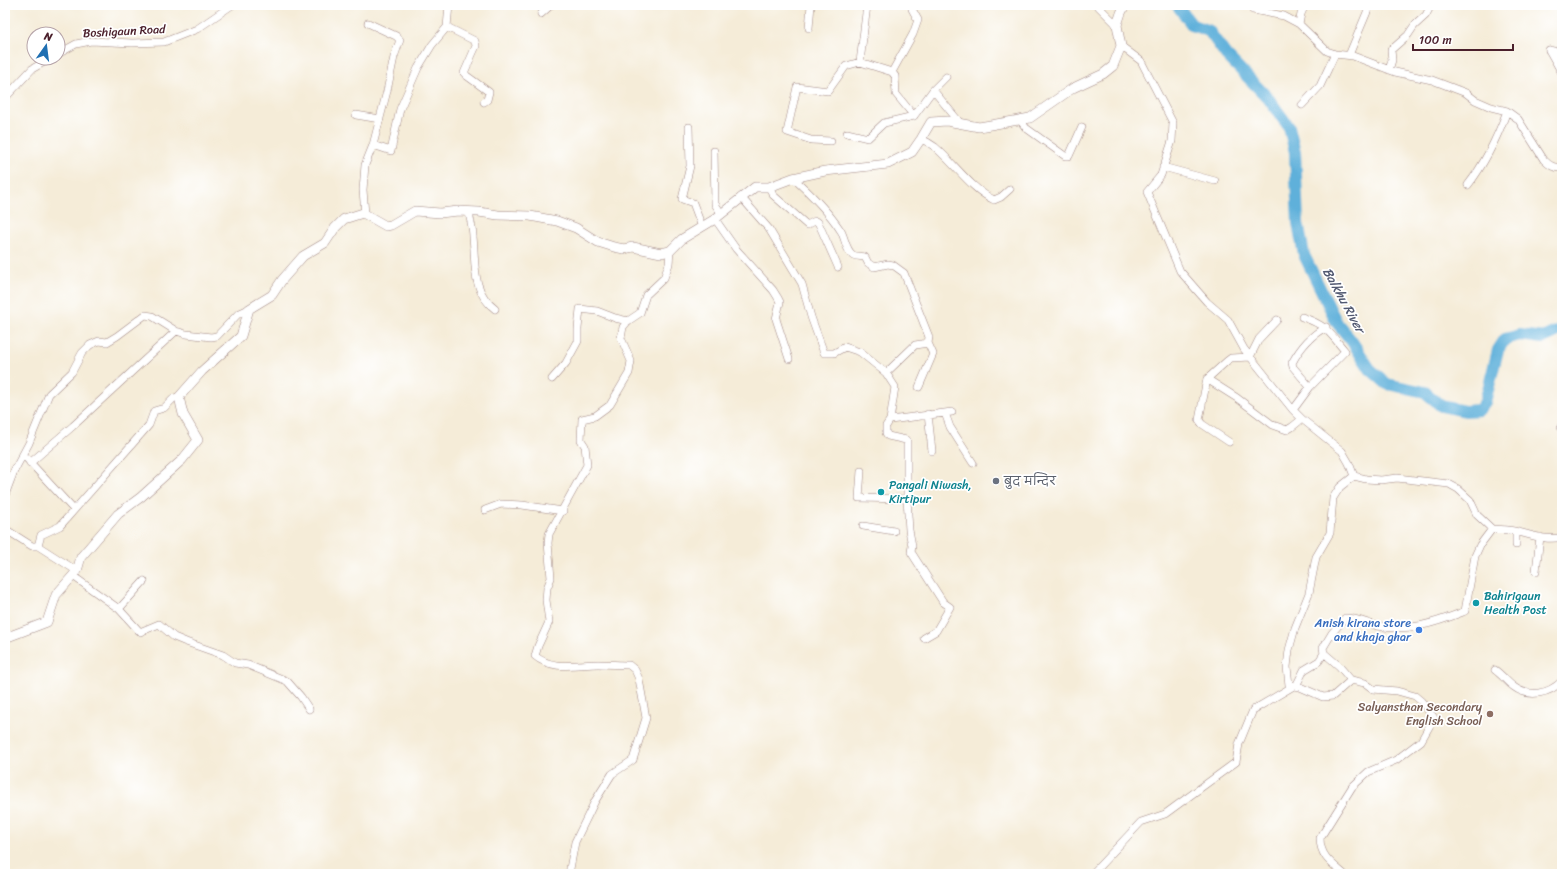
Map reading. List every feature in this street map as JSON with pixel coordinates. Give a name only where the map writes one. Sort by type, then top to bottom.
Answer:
[{"type":"street","name":"Boshigaun Road","points":[[66,50],[76,44],[91,41],[132,43],[164,42],[197,29],[232,5]]},
{"type":"street","points":[[373,144],[391,151],[400,109],[408,88],[432,45],[447,27],[449,5]]},
{"type":"street","points":[[541,14],[551,5]]},
{"type":"street","points":[[809,28],[811,5]]},
{"type":"street","points":[[860,62],[867,5]]},
{"type":"street","points":[[892,72],[913,34],[918,20],[912,5]]},
{"type":"street","points":[[363,213],[386,226],[391,225],[415,211],[440,213],[458,211],[522,215],[550,219],[576,228],[598,242],[614,248],[634,248],[661,253],[670,251],[682,239],[718,216],[755,187],[769,187],[793,178],[825,172],[888,164],[912,152],[931,122],[947,121],[979,127],[1030,118],[1073,88],[1103,74],[1113,66],[1121,46],[1117,25],[1121,13],[1126,5]]},
{"type":"street","points":[[1299,24],[1305,5]]},
{"type":"street","points":[[1349,56],[1370,5]]},
{"type":"street","points":[[1389,70],[1392,60],[1391,50],[1426,16],[1431,5]]},
{"type":"street","points":[[1101,7],[1117,25]]},
{"type":"street","points":[[1253,10],[1284,16],[1299,24],[1327,51],[1335,54],[1359,58],[1389,70],[1432,80],[1466,93],[1475,100],[1491,107],[1507,111],[1518,119],[1544,160],[1554,168],[1562,168]]},
{"type":"street","points":[[5,495],[14,471],[23,455],[49,394],[72,372],[82,353],[90,345],[99,341],[107,342],[145,315],[152,316],[176,331],[201,336],[217,336],[238,314],[272,295],[282,280],[303,256],[325,243],[335,228],[344,219],[363,213],[366,214],[363,190],[365,165],[380,119],[394,57],[400,40],[396,36],[368,23]]},
{"type":"street","points":[[447,27],[475,41],[476,46],[464,73],[489,92],[487,100],[484,102]]},
{"type":"street","points":[[1121,46],[1141,61],[1173,123],[1172,141],[1161,175],[1147,192],[1180,271],[1207,302],[1228,320],[1244,349],[1293,410],[1342,451],[1350,463],[1354,476]]},
{"type":"street","points":[[1562,53],[1549,50],[1562,73]]},
{"type":"street","points":[[1302,105],[1320,86],[1335,54]]},
{"type":"street","points":[[832,141],[811,140],[787,132],[797,87],[828,91],[846,66],[860,62],[892,72],[895,76],[896,94],[914,116]]},
{"type":"street","points":[[5,98],[32,70],[38,66]]},
{"type":"street","points":[[847,134],[868,138],[884,123],[914,116],[933,90],[946,77]]},
{"type":"street","points":[[933,90],[961,124]]},
{"type":"street","points":[[1468,185],[1493,147],[1507,111]]},
{"type":"street","points":[[356,115],[380,119]]},
{"type":"street","points":[[1020,120],[1026,128],[1065,156],[1068,156],[1082,127]]},
{"type":"street","points":[[689,127],[690,166],[682,199],[693,203],[702,227]]},
{"type":"street","points":[[921,139],[935,147],[986,196],[994,200],[1001,197],[1010,189]]},
{"type":"street","points":[[714,151],[716,204],[718,216],[736,249],[773,290],[778,298],[780,302],[776,319],[790,359]]},
{"type":"street","points":[[1163,167],[1215,181]]},
{"type":"street","points":[[793,178],[815,198],[841,231],[850,252],[854,255],[865,258],[868,263],[874,267],[888,264],[893,265],[904,273],[929,337],[928,343],[934,354],[918,386]]},
{"type":"street","points":[[769,187],[774,195],[807,225],[815,221],[818,222],[838,267]]},
{"type":"street","points":[[741,197],[769,229],[802,284],[811,317],[824,353],[834,353],[845,347],[860,352],[886,373],[895,387],[890,420],[886,426],[886,434],[888,436],[907,441],[906,499],[909,530],[914,556],[944,602],[950,607],[936,631],[924,638]]},
{"type":"street","points":[[469,212],[473,236],[475,271],[486,302],[495,309]]},
{"type":"street","points":[[569,874],[575,842],[595,801],[612,774],[633,760],[646,718],[639,679],[635,670],[629,665],[598,664],[560,666],[541,661],[536,656],[538,646],[549,622],[546,600],[547,588],[551,578],[548,543],[549,534],[587,465],[585,446],[581,440],[582,419],[595,416],[610,405],[628,373],[631,361],[620,338],[623,327],[628,321],[640,313],[646,295],[664,278],[670,264],[670,251]]},
{"type":"street","points":[[38,546],[41,535],[60,526],[126,453],[149,425],[154,411],[164,408],[174,398],[179,397],[202,371],[241,336],[249,309]]},
{"type":"street","points":[[552,379],[566,363],[578,341],[580,309],[597,311],[628,321]]},
{"type":"street","points":[[1293,410],[1310,386],[1345,351],[1326,327],[1302,317]]},
{"type":"street","points":[[1250,357],[1259,339],[1278,320]]},
{"type":"street","points":[[1310,386],[1293,367],[1292,363],[1307,341],[1326,327]]},
{"type":"street","points":[[30,463],[73,426],[176,331]]},
{"type":"street","points":[[886,373],[915,345],[928,343]]},
{"type":"street","points":[[1229,442],[1202,424],[1199,420],[1207,379],[1231,358],[1250,357]]},
{"type":"street","points":[[1207,379],[1237,398],[1274,425],[1287,430],[1302,419]]},
{"type":"street","points":[[5,638],[46,622],[56,595],[75,573],[81,557],[118,514],[141,497],[182,460],[198,440],[184,414],[179,397]]},
{"type":"street","points":[[890,420],[928,414],[948,413],[950,427],[973,463]]},
{"type":"street","points":[[928,414],[932,451]]},
{"type":"street","points":[[23,455],[74,510]]},
{"type":"street","points":[[860,471],[859,498],[906,499]]},
{"type":"street","points":[[1354,476],[1366,479],[1381,480],[1397,478],[1449,484],[1458,489],[1470,500],[1478,515],[1492,529],[1508,530],[1556,539],[1562,537]]},
{"type":"street","points":[[1351,680],[1333,696],[1323,697],[1300,687],[1293,687],[1289,685],[1287,667],[1289,650],[1295,628],[1309,593],[1316,557],[1330,533],[1333,498],[1340,487],[1354,476]]},
{"type":"street","points":[[485,510],[501,504],[522,505],[562,511]]},
{"type":"street","points":[[863,526],[894,531]]},
{"type":"street","points":[[5,529],[32,546],[38,546],[75,573],[119,609],[140,632],[159,624],[174,637],[223,654],[235,663],[254,667],[287,681],[309,709]]},
{"type":"street","points":[[1092,874],[1141,822],[1165,814],[1236,762],[1239,744],[1253,710],[1297,684],[1304,670],[1319,661],[1324,653],[1323,648],[1325,643],[1332,632],[1345,618],[1353,618],[1364,623],[1394,628],[1418,627],[1438,622],[1465,611],[1475,556],[1480,545],[1492,529]]},
{"type":"street","points":[[1516,532],[1516,545]]},
{"type":"street","points":[[1536,571],[1540,537]]},
{"type":"street","points":[[119,609],[144,581]]},
{"type":"street","points":[[1324,653],[1339,666],[1351,680],[1365,683],[1373,689],[1397,691],[1415,696],[1421,701],[1434,718],[1421,741],[1396,760],[1368,772],[1352,787],[1320,838],[1320,843],[1326,860],[1344,874]]},
{"type":"street","points":[[1495,670],[1522,692],[1532,694],[1555,688],[1562,681]]},
{"type":"waterway","name":"Balkhu River","points":[[1177,5],[1192,25],[1209,31],[1226,55],[1268,98],[1289,127],[1295,152],[1298,223],[1304,255],[1337,323],[1351,340],[1370,369],[1387,384],[1425,392],[1441,406],[1465,411],[1479,410],[1485,402],[1498,350],[1505,339],[1520,335],[1543,338],[1562,329]]},
{"type":"place","name":"बुद मन्दिर","points":[[996,481]]},
{"type":"place","name":"Pangali Niwash, Kirtipur","points":[[881,492]]},
{"type":"place","name":"Bahirigaun Health Post","points":[[1476,603]]},
{"type":"place","name":"Anish kirana store and khaja ghar","points":[[1419,630]]},
{"type":"place","name":"Salyansthan Secondary English School","points":[[1490,714]]}]
